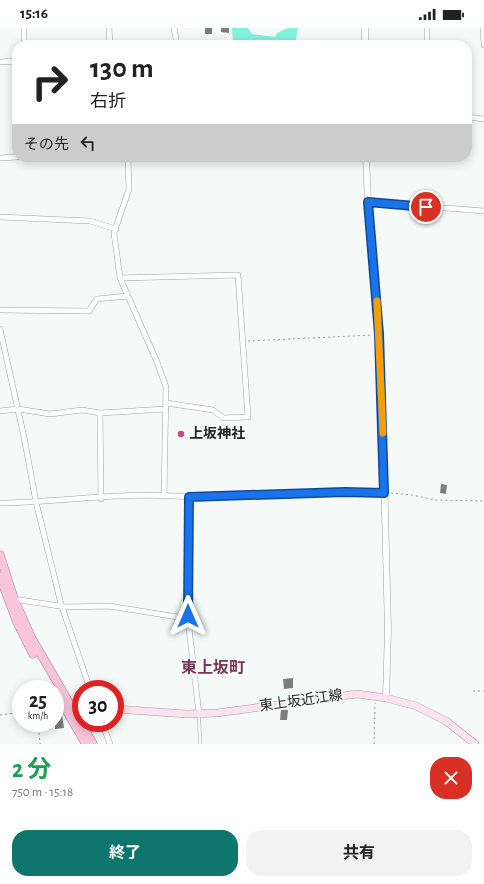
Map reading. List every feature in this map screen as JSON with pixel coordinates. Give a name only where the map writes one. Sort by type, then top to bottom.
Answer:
[{"type":"main road","points":[[0,555],[11,599],[26,641],[48,680]]},
{"type":"main road","points":[[0,576],[43,661],[72,709]]},
{"type":"main road","name":"東上坂近江線","points":[[124,710],[199,714],[218,713],[340,695],[357,694],[386,698],[416,706],[446,721],[475,744]]},
{"type":"main road","points":[[64,702],[72,712]]},
{"type":"main road","points":[[82,732],[86,744]]},
{"type":"main road","points":[[86,732],[94,744]]},
{"type":"street","points":[[24,28],[24,40]]},
{"type":"street","points":[[109,28],[110,40]]},
{"type":"street","points":[[174,28],[176,40]]},
{"type":"street","points":[[365,28],[365,40]]},
{"type":"street","points":[[426,40],[427,28]]},
{"type":"street","points":[[483,28],[484,45]]},
{"type":"street","points":[[0,62],[12,61]]},
{"type":"street","points":[[472,118],[484,119]]},
{"type":"street","points":[[0,158],[12,157]]},
{"type":"street","points":[[129,162],[129,189],[114,233],[120,278],[166,387],[164,495]]},
{"type":"street","points":[[366,162],[379,334],[388,629],[386,698]]},
{"type":"street","points":[[368,202],[484,212]]},
{"type":"street","points":[[0,217],[90,221],[116,229]]},
{"type":"street","points":[[120,278],[238,275],[248,417],[223,418],[213,410],[166,403]]},
{"type":"street","points":[[0,310],[89,311],[97,299],[128,296]]},
{"type":"street","points":[[0,329],[18,409],[36,502],[62,606],[87,680]]},
{"type":"street","points":[[0,410],[18,409],[50,414],[82,410],[100,413],[166,409]]},
{"type":"street","points":[[100,413],[101,499]]},
{"type":"street","points":[[0,503],[164,495],[189,497],[345,492],[384,493]]},
{"type":"street","points":[[189,497],[188,616],[199,714]]},
{"type":"street","points":[[11,599],[62,606],[109,606],[178,617],[188,616]]},
{"type":"street","points":[[105,732],[110,744]]},
{"type":"lane","points":[[199,714],[200,744]]},
{"type":"path","points":[[243,341],[379,334]]},
{"type":"path","points":[[384,493],[412,495],[435,500],[484,501]]},
{"type":"path","points":[[473,691],[484,691]]},
{"type":"path","points":[[374,744],[376,696]]},
{"type":"path","points":[[0,715],[12,713]]},
{"type":"path","points":[[39,732],[40,744]]},
{"type":"green space","points":[[232,28],[248,28],[252,34],[275,37],[277,33],[288,28],[298,28],[296,40],[233,40]]},
{"type":"building","points":[[205,28],[212,28],[212,34],[205,34]]},
{"type":"building","points":[[221,28],[229,28],[229,33],[221,32]]},
{"type":"building","points":[[441,484],[447,485],[446,494],[440,493]]},
{"type":"building","points":[[293,678],[293,688],[284,689],[283,679]]},
{"type":"building","points":[[281,709],[288,710],[287,720],[280,720]]},
{"type":"slow traffic","points":[[377,301],[383,433]]},
{"type":"place","name":"上坂神社","points":[[181,434]]},
{"type":"district","name":"東上坂町","points":[[213,668]]},
{"type":"route","points":[[188,616],[189,497],[345,492],[384,493],[379,334],[368,202],[426,207]]}]
